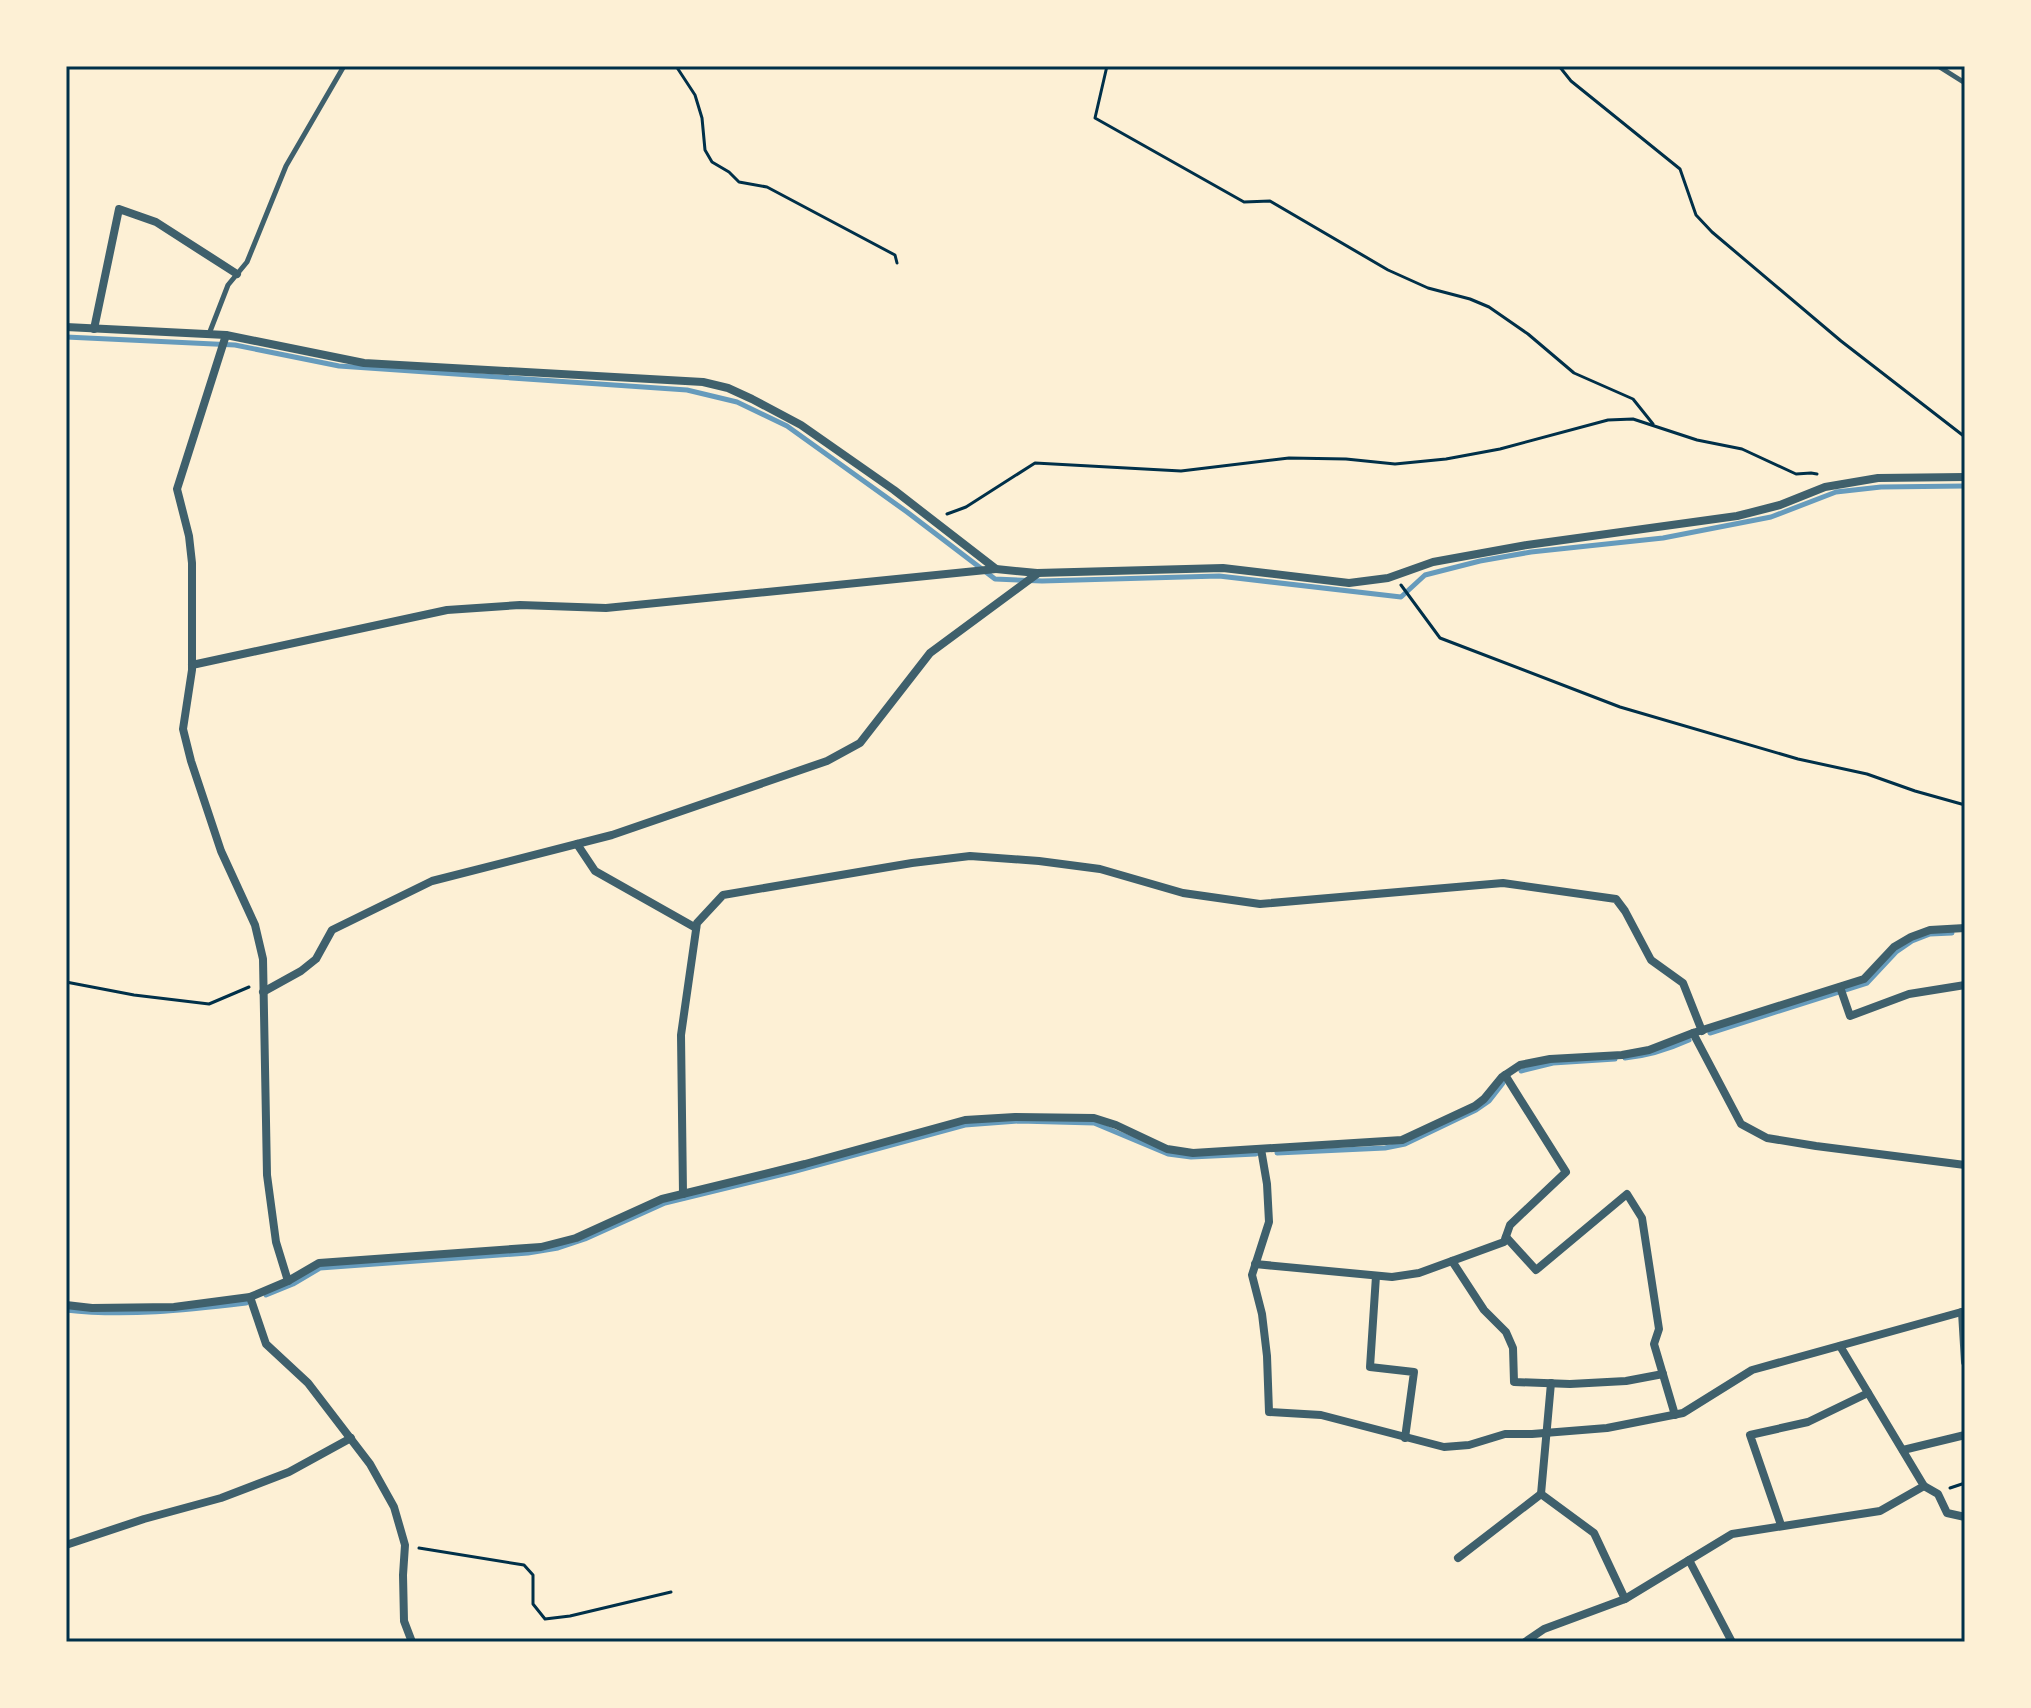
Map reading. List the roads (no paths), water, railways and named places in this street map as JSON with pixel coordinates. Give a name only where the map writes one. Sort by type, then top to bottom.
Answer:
[{"type":"street","points":[[94,329],[119,209],[156,222],[237,274]]},
{"type":"street","points":[[66,327],[226,335],[364,363],[703,382],[728,388],[801,425],[996,569]]},
{"type":"street","points":[[226,335],[177,489],[189,536],[192,563],[192,665],[183,729],[221,851],[255,925],[263,959],[267,1175],[276,1242],[288,1281]]},
{"type":"street","points":[[192,665],[447,610],[520,605],[606,608],[996,569],[1037,573],[1223,568],[1349,583],[1394,576],[1433,562],[1527,545],[1737,516],[1841,484],[1878,478],[1965,477]]},
{"type":"street","points":[[263,992],[316,959],[332,930],[432,881],[612,835],[827,761],[860,743],[930,653],[1037,573]]},
{"type":"street","points":[[577,844],[595,871],[696,928]]},
{"type":"street","points":[[683,1194],[681,1035],[697,923],[723,895],[970,856],[1100,869],[1183,893],[1260,904],[1503,883],[1616,899],[1651,960],[1683,983],[1698,1032],[1741,1124],[1767,1138],[1965,1165]]},
{"type":"street","points":[[66,1305],[92,1308],[174,1307],[250,1297],[288,1281],[319,1263],[541,1247],[576,1238],[662,1199],[965,1120],[1094,1118],[1167,1149],[1193,1153],[1402,1140],[1475,1106],[1505,1075],[1520,1065],[1550,1059],[1622,1055],[1649,1050],[1864,979],[1894,947],[1911,937],[1930,930],[1965,928]]},
{"type":"street","points":[[1840,987],[1850,1016],[1909,994],[1965,985]]},
{"type":"street","points":[[1255,1264],[1392,1277],[1419,1273],[1504,1242],[1510,1225],[1566,1172],[1505,1075]]},
{"type":"street","points":[[1261,1149],[1269,1222],[1252,1275],[1262,1314],[1269,1412],[1321,1415],[1444,1447],[1469,1445],[1505,1434],[1607,1428],[1683,1413],[1752,1370],[1964,1312],[1965,1362]]},
{"type":"street","points":[[1506,1237],[1536,1270],[1627,1194],[1642,1218],[1659,1329],[1654,1344],[1675,1415]]},
{"type":"street","points":[[1452,1261],[1484,1310],[1506,1332],[1513,1348],[1514,1382],[1626,1381],[1663,1374]]},
{"type":"street","points":[[1376,1276],[1370,1367],[1414,1372],[1405,1438]]},
{"type":"street","points":[[250,1297],[266,1344],[308,1383],[370,1464],[394,1507],[405,1545],[404,1621],[412,1642]]},
{"type":"street","points":[[1840,1346],[1924,1486],[1938,1494],[1947,1513],[1965,1517]]},
{"type":"street","points":[[1458,1558],[1541,1494],[1551,1383]]},
{"type":"street","points":[[1781,1525],[1750,1435],[1808,1422],[1868,1393]]},
{"type":"street","points":[[1903,1450],[1965,1435]]},
{"type":"street","points":[[66,1545],[221,1498],[289,1472],[351,1438]]},
{"type":"street","points":[[1525,1642],[1544,1629],[1625,1599],[1732,1534],[1880,1511],[1924,1486]]},
{"type":"street","points":[[1541,1494],[1594,1533],[1625,1599]]},
{"type":"street","points":[[1689,1560],[1732,1642]]},
{"type":"lane","points":[[209,334],[228,285],[247,262],[286,166],[344,66]]},
{"type":"lane","points":[[1938,66],[1965,83]]},
{"type":"waterway","points":[[66,337],[235,345],[339,366],[687,390],[737,402],[787,426],[995,579],[1042,581],[1219,576],[1401,597],[1425,575],[1480,561],[1531,552],[1663,538],[1771,517],[1836,492],[1881,487],[1965,486]]},
{"type":"waterway","points":[[1710,1033],[1867,983],[1896,952],[1912,941],[1930,934],[1952,933]]},
{"type":"waterway","points":[[1625,1058],[1658,1052],[1689,1040]]},
{"type":"waterway","points":[[1521,1071],[1553,1063],[1615,1059]]},
{"type":"waterway","points":[[1277,1153],[1385,1148],[1405,1144],[1476,1110],[1489,1101],[1503,1083]]},
{"type":"waterway","points":[[266,1295],[320,1268],[528,1253],[558,1248],[665,1203],[965,1125],[1019,1121],[1094,1123],[1168,1154],[1191,1157],[1256,1154]]},
{"type":"waterway","points":[[66,1310],[134,1313],[246,1303]]}]
